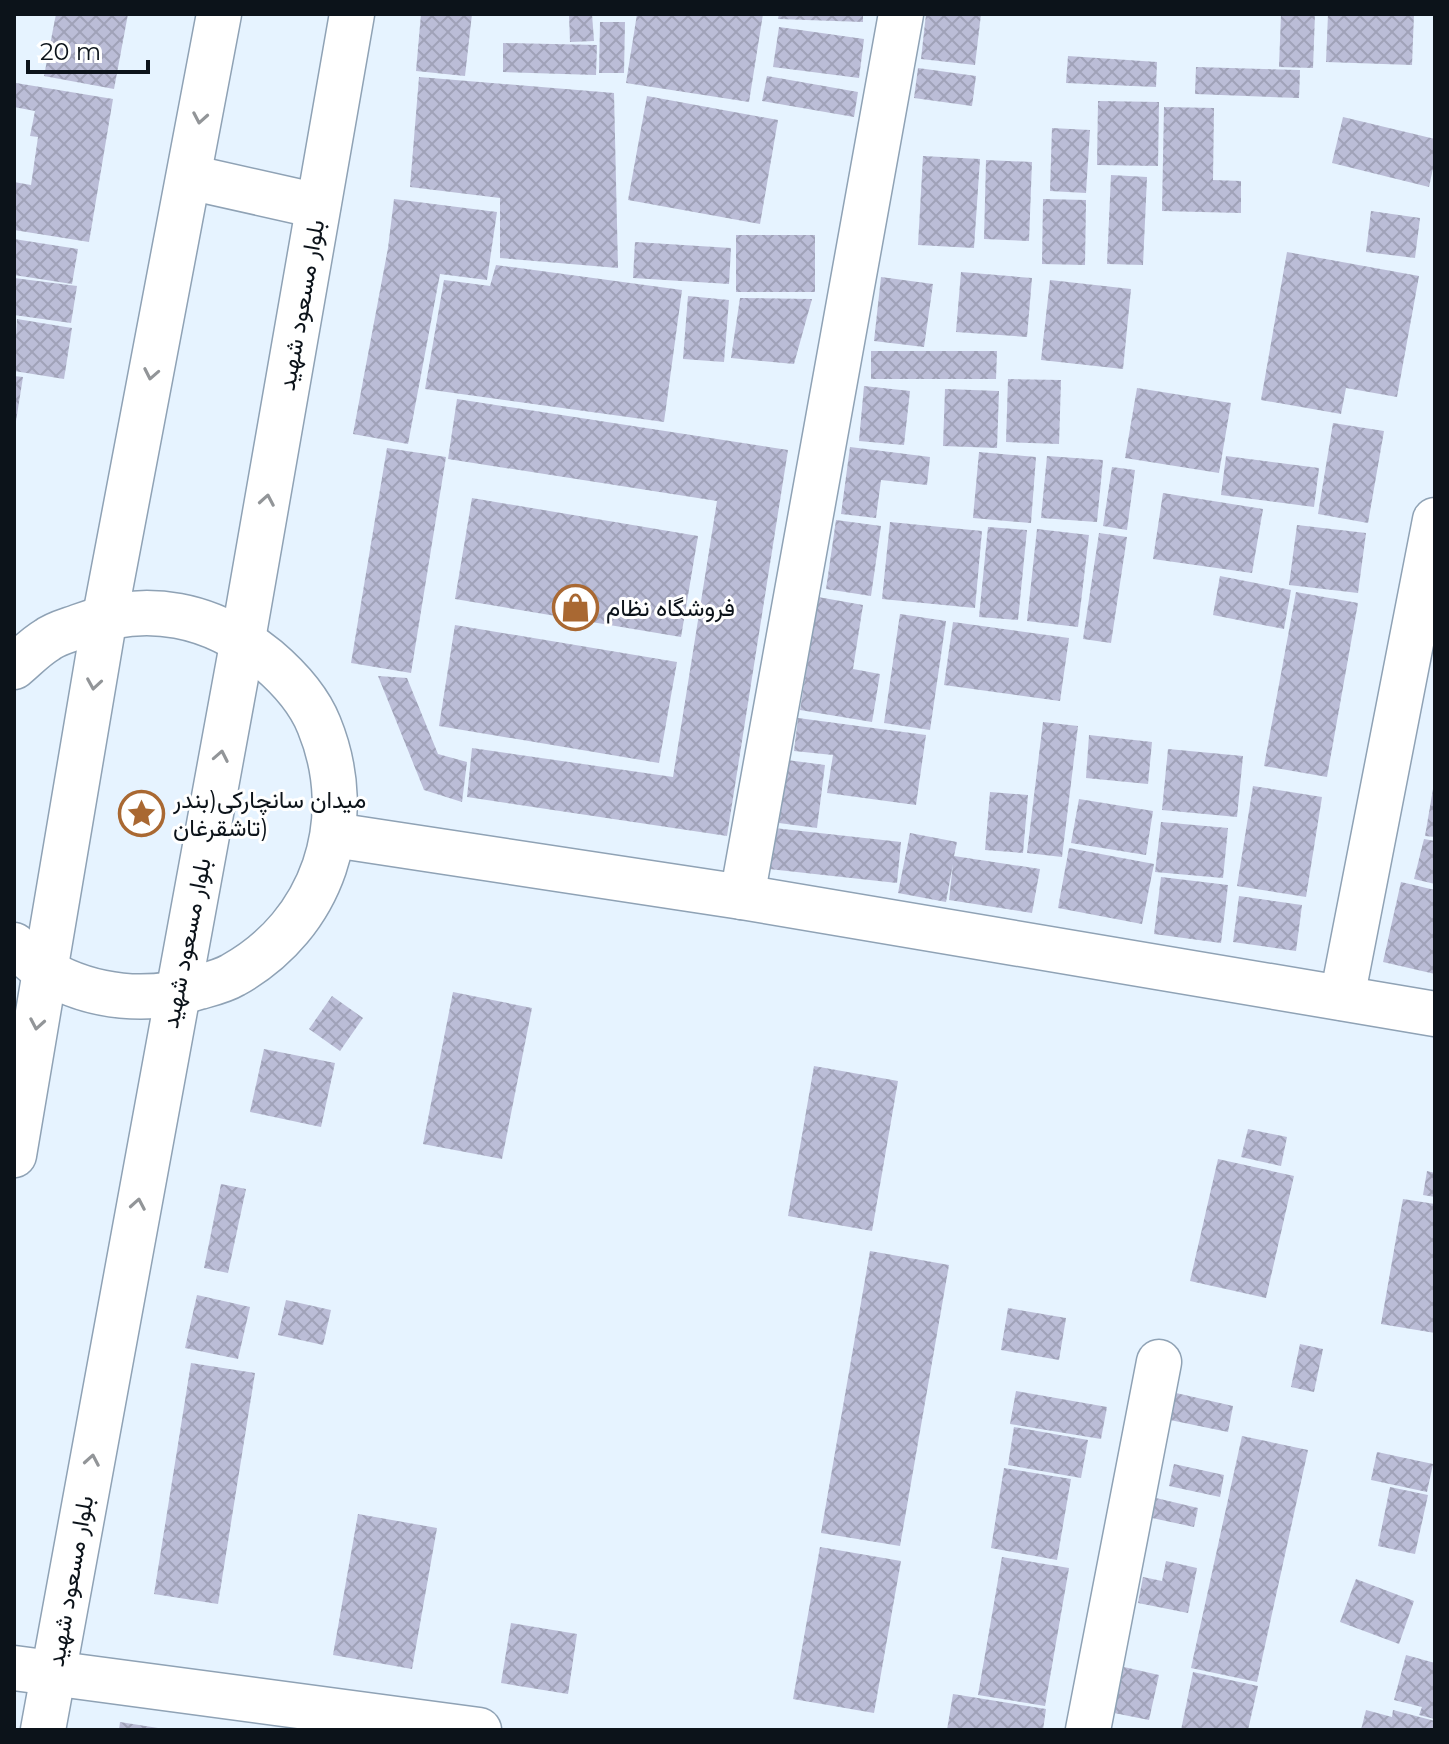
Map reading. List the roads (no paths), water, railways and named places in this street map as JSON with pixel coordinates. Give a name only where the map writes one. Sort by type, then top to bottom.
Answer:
[{"type":"main road","points":[[14,1155],[30,958],[105,616],[219,14]]},
{"type":"main road","name":"بلوار مسعود شهید","points":[[43,1730],[34,1672],[176,995],[243,639],[352,14]]},
{"type":"main road","points":[[742,897],[901,14]]},
{"type":"main road","points":[[189,177],[318,206]]},
{"type":"main road","points":[[1342,998],[1435,520]]},
{"type":"main road","points":[[14,667],[48,638],[105,616],[153,612],[199,620],[243,639],[287,675],[319,723],[335,778],[334,835],[316,892],[281,941],[232,976],[176,995],[131,997],[87,989],[30,958]]},
{"type":"main road","points":[[334,835],[742,897],[1435,1014]]},
{"type":"main road","points":[[1088,1730],[1159,1362]]},
{"type":"main road","points":[[34,1672],[479,1730]]},
{"type":"place","name":"فروشگاه نظام","points":[[575,607]]},
{"type":"place","name":"میدان سانچارکی(بندر تاشقرغان)","points":[[142,813]]}]
